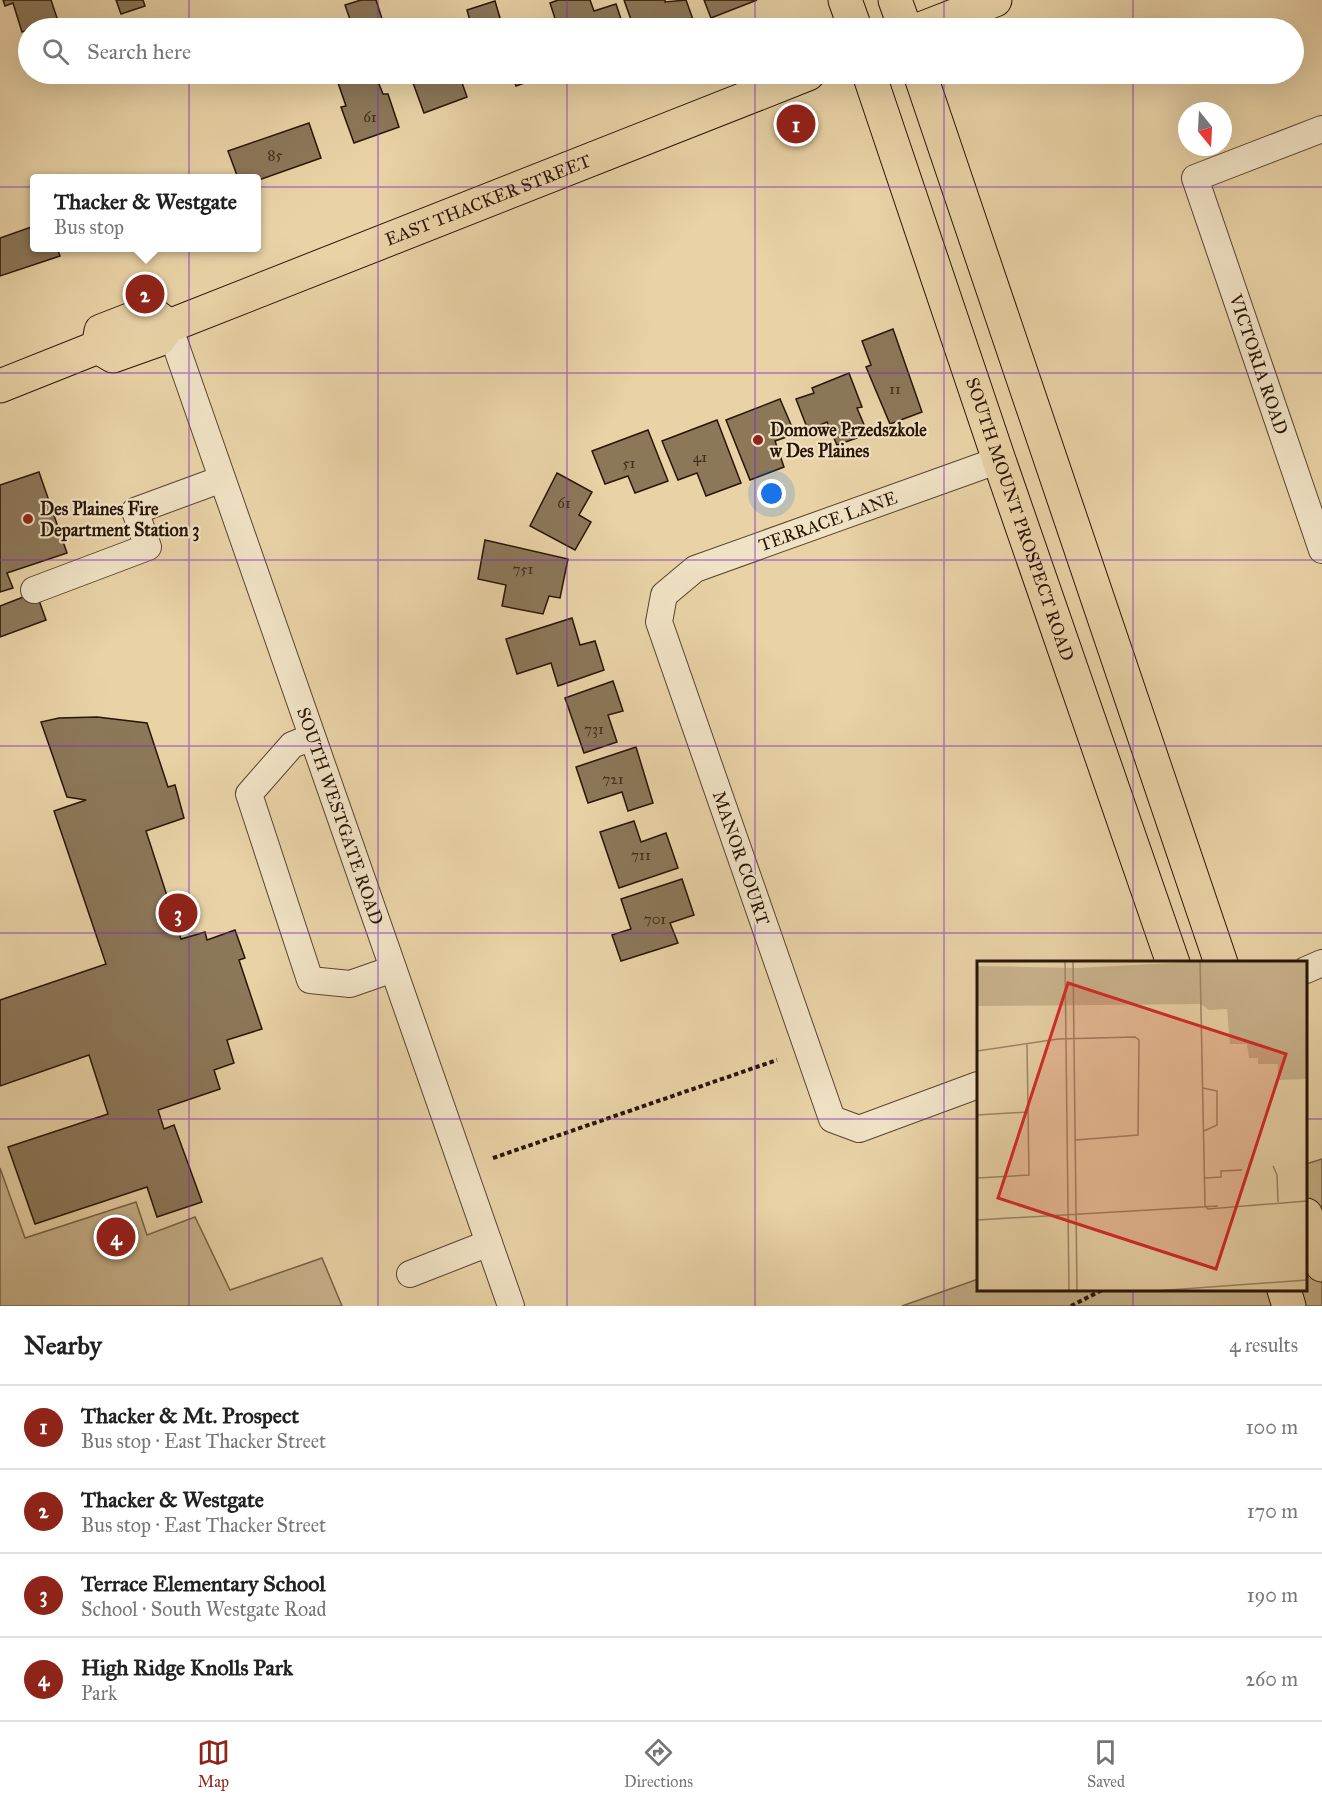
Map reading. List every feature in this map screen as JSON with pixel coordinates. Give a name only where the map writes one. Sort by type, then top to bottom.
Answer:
[{"type":"main road","points":[[845,0],[851,18]]},
{"type":"main road","points":[[895,0],[901,18]]},
{"type":"main road","points":[[949,18],[995,0]]},
{"type":"main road","name":"EAST THACKER STREET","points":[[0,386],[98,347],[113,356],[158,340],[169,326],[783,84]]},
{"type":"main road","name":"SOUTH MOUNT PROSPECT ROAD","points":[[872,84],[999,460],[1172,961]]},
{"type":"main road","points":[[923,84],[1220,961]]},
{"type":"main road","points":[[1307,1221],[1322,1265]]},
{"type":"main road","points":[[1284,1291],[1289,1306]]},
{"type":"street","name":"VICTORIA ROAD","points":[[1322,129],[1195,178],[1317,520],[1322,550]]},
{"type":"street","name":"SOUTH WESTGATE ROAD","points":[[169,326],[511,1306]]},
{"type":"street","name":"TERRACE LANE","points":[[664,595],[695,569],[999,460]]},
{"type":"street","points":[[34,590],[148,547],[135,511],[222,479]]},
{"type":"street","name":"MANOR COURT","points":[[664,595],[659,622],[832,1119],[859,1129],[977,1085]]},
{"type":"street","points":[[312,737],[292,745],[249,794],[310,980],[350,984],[393,969]]},
{"type":"street","points":[[1307,969],[1322,963]]},
{"type":"street","points":[[410,1274],[489,1244]]},
{"type":"path","points":[[493,1158],[777,1060]]},
{"type":"path","points":[[1071,1306],[1100,1291]]},
{"type":"shaded area","points":[[1322,1159],[1322,1306],[902,1306],[977,1279],[977,1291],[1307,1291],[1307,1164]]},
{"type":"shaded area","points":[[0,1168],[25,1238],[136,1202],[147,1235],[195,1217],[230,1290],[322,1258],[342,1306],[0,1306]]},
{"type":"building","points":[[3,0],[51,0],[57,18],[18,19],[13,3],[5,6]]},
{"type":"building","points":[[116,0],[143,0],[145,6],[121,14]]},
{"type":"building","points":[[361,0],[376,0],[382,18],[350,18],[345,5]]},
{"type":"building","points":[[558,0],[590,0],[594,11],[616,4],[621,18],[555,18],[550,3]]},
{"type":"building","points":[[624,0],[665,0],[665,2],[686,0],[692,18],[630,18]]},
{"type":"building","points":[[704,0],[757,0],[711,18]]},
{"type":"building","points":[[495,1],[500,18],[469,18],[467,10]]},
{"type":"building","points":[[338,84],[379,84],[383,94],[388,94],[399,127],[354,143],[341,107],[346,106]]},
{"type":"building","points":[[413,84],[462,84],[467,97],[424,113]]},
{"type":"building","points":[[309,123],[321,158],[261,179],[261,174],[237,174],[228,151]]},
{"type":"building","points":[[30,227],[30,252],[58,252],[60,256],[0,276],[0,238]]},
{"type":"building","points":[[893,329],[922,412],[890,424],[866,367],[871,365],[862,341]]},
{"type":"building","points":[[849,373],[862,407],[857,408],[868,434],[837,445],[827,422],[808,430],[796,399],[814,393],[812,388]]},
{"type":"building","points":[[780,399],[795,434],[775,441],[784,467],[750,480],[726,420]]},
{"type":"building","points":[[717,420],[741,483],[706,496],[697,473],[678,480],[662,441]]},
{"type":"building","points":[[648,430],[668,481],[635,493],[628,476],[605,484],[592,451]]},
{"type":"building","name":"Des Plaines Fire Department Station 3","points":[[39,472],[67,553],[7,573],[13,588],[0,592],[0,485]]},
{"type":"building","points":[[557,473],[592,492],[579,515],[591,522],[575,550],[530,526]]},
{"type":"building","points":[[485,540],[568,559],[560,598],[549,596],[543,614],[502,606],[506,585],[478,579]]},
{"type":"building","points":[[36,592],[46,620],[0,637],[0,606]]},
{"type":"building","points":[[572,618],[580,645],[595,641],[604,670],[558,686],[551,663],[517,674],[506,639]]},
{"type":"building","points":[[613,681],[623,711],[608,715],[617,742],[584,753],[565,698]]},
{"type":"building","points":[[97,717],[147,723],[168,787],[175,785],[184,818],[146,831],[181,939],[205,932],[207,940],[235,930],[245,958],[239,960],[262,1029],[227,1040],[234,1063],[214,1070],[220,1089],[158,1110],[164,1129],[174,1125],[202,1202],[157,1217],[147,1187],[35,1224],[8,1147],[108,1114],[89,1055],[0,1086],[0,1000],[106,964],[54,811],[86,800],[67,797],[41,722],[59,718]]},
{"type":"building","points":[[636,747],[653,803],[628,811],[622,792],[588,803],[576,767]]},
{"type":"building","points":[[634,821],[641,842],[666,833],[678,868],[619,888],[600,832]]},
{"type":"building","points":[[682,879],[694,915],[670,923],[678,943],[621,961],[612,935],[631,929],[621,899]]},
{"type":"place","name":"Thacker & Mt. Prospect","points":[[796,124]]},
{"type":"place","name":"Thacker & Westgate","points":[[145,294]]},
{"type":"place","name":"Domowe Przedszkole w Des Plaines","points":[[758,440]]},
{"type":"place","name":"Des Plaines Fire Department Station 3","points":[[28,519]]},
{"type":"place","name":"Terrace Elementary School","points":[[178,913]]},
{"type":"place","name":"High Ridge Knolls Park","points":[[116,1237]]}]
